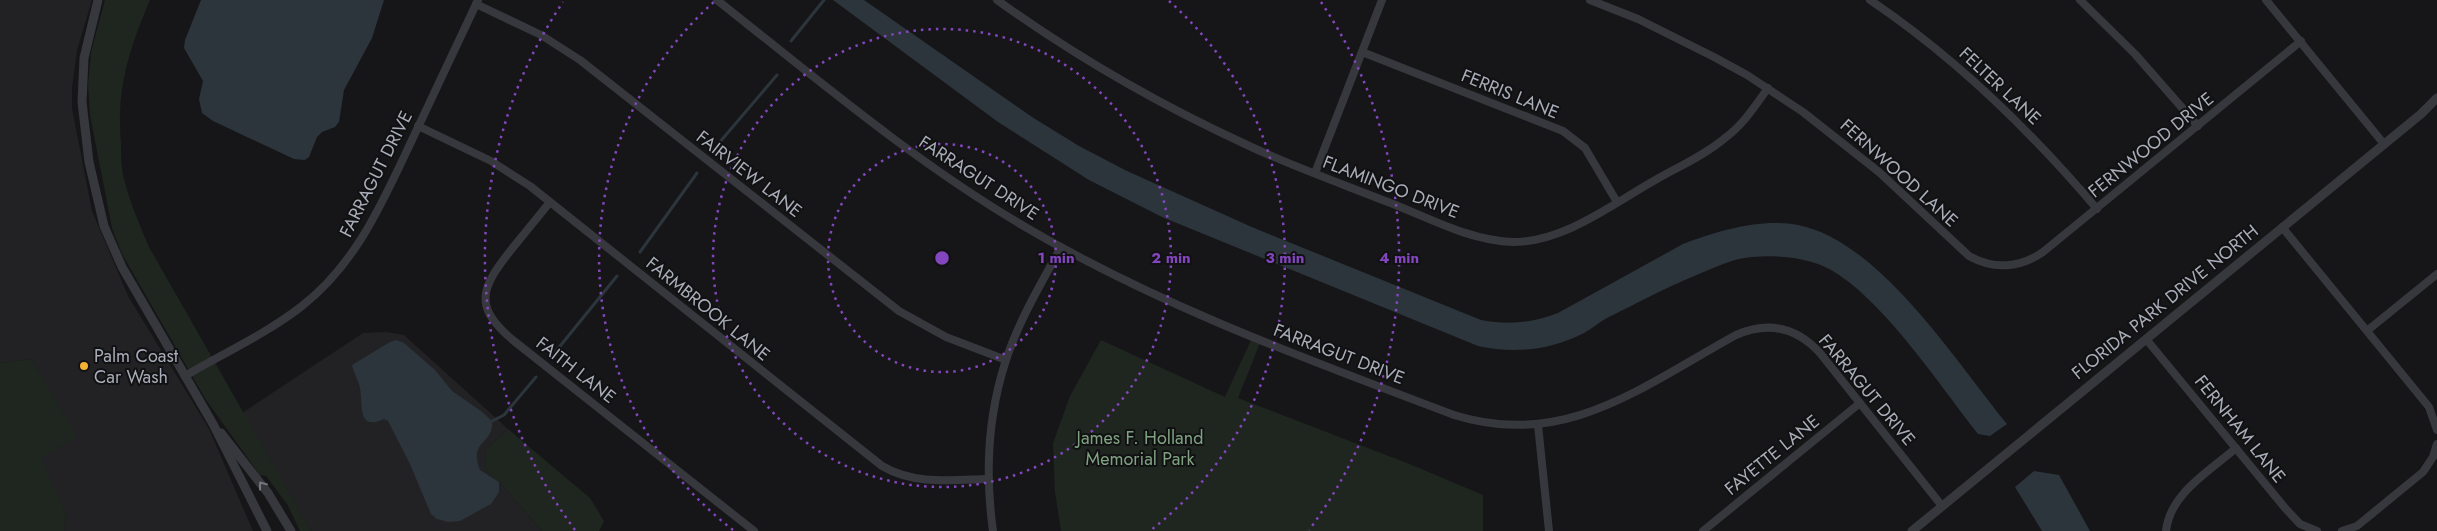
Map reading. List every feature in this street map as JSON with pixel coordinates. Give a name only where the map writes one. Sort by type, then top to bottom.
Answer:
[{"type":"street","points":[[98,0],[85,52],[82,102],[87,147],[104,226],[115,253],[213,424],[267,531]]},
{"type":"street","name":"FARRAGUT DRIVE","points":[[717,0],[900,144],[988,204],[1061,247],[1200,316],[1446,412],[1475,421],[1497,424],[1538,425],[1566,421],[1598,411],[1736,335],[1762,327],[1789,330],[1808,341],[1820,353],[1942,506]]},
{"type":"street","name":"FLAMINGO DRIVE","points":[[998,0],[1087,61],[1142,93],[1246,144],[1465,232],[1498,241],[1527,241],[1554,235],[1617,202],[1724,139],[1745,119],[1768,88]]},
{"type":"street","points":[[1315,173],[1382,0]]},
{"type":"street","points":[[1590,0],[1671,35],[1768,88]]},
{"type":"street","name":"FELTER LANE","points":[[1870,0],[1932,45],[1990,96],[2055,159],[2097,208]]},
{"type":"street","points":[[2080,0],[2135,54],[2198,126]]},
{"type":"street","points":[[2266,0],[2384,144]]},
{"type":"street","name":"FARRAGUT DRIVE","points":[[185,376],[282,320],[302,305],[337,272],[359,244],[376,216],[477,2]]},
{"type":"street","name":"FAIRVIEW LANE","points":[[477,2],[541,35],[580,60],[899,311],[936,333],[1006,360]]},
{"type":"street","name":"FERNWOOD DRIVE","points":[[2014,265],[2036,256],[2301,41]]},
{"type":"street","name":"FERRIS LANE","points":[[1362,52],[1563,131],[1585,148],[1617,202]]},
{"type":"street","name":"FERNWOOD LANE","points":[[1768,88],[1860,155],[1969,256],[1990,265],[2014,265]]},
{"type":"street","name":"FLORIDA PARK DRIVE NORTH","points":[[1912,531],[2384,144],[2437,98]]},
{"type":"street","name":"FARMBROOK LANE","points":[[418,126],[491,161],[550,202],[882,466],[896,473],[919,479],[988,479]]},
{"type":"street","name":"FAITH LANE","points":[[550,202],[490,279],[485,300],[491,318],[507,335],[754,531]]},
{"type":"street","points":[[2282,227],[2429,407],[2437,430]]},
{"type":"street","points":[[993,531],[988,479],[992,421],[1006,360],[1023,318],[1061,247]]},
{"type":"street","points":[[2368,330],[2437,274]]},
{"type":"street","name":"FERNHAM LANE","points":[[2146,339],[2292,517],[2300,524],[2317,531]]},
{"type":"street","name":"FAYETTE LANE","points":[[1703,531],[1860,403]]},
{"type":"street","points":[[213,424],[268,493],[291,531]]},
{"type":"street","points":[[1538,425],[1548,531]]},
{"type":"street","points":[[2342,531],[2357,526],[2423,472],[2434,457],[2437,444]]},
{"type":"street","points":[[2166,531],[2168,517],[2180,496],[2236,448]]},
{"type":"shaded area","points":[[0,0],[92,0],[77,50],[72,88],[72,109],[92,211],[128,296],[209,429],[253,531],[64,531],[66,514],[40,458],[76,436],[31,359],[0,363]]},
{"type":"shaded area","points":[[201,0],[384,0],[372,38],[344,90],[339,122],[335,127],[322,132],[317,137],[309,157],[305,160],[294,159],[213,121],[202,113],[199,99],[203,81],[184,48],[185,40]]},
{"type":"shaded area","points":[[833,0],[864,0],[1032,117],[1079,146],[1127,171],[1254,228],[1481,320],[1520,322],[1558,313],[1683,244],[1725,230],[1769,223],[1798,225],[1828,236],[1858,254],[1887,279],[1940,338],[2007,424],[1990,436],[1978,434],[1906,341],[1865,296],[1844,278],[1823,266],[1797,259],[1761,256],[1728,262],[1693,276],[1607,318],[1584,333],[1546,347],[1506,350],[1478,346],[1162,217],[1089,180],[998,122]]},
{"type":"shaded area","points":[[386,332],[404,335],[508,429],[486,449],[485,468],[542,531],[311,531],[242,413],[363,333]]},
{"type":"shaded area","points":[[396,340],[404,343],[435,370],[452,391],[492,421],[492,429],[479,448],[477,460],[480,470],[499,482],[499,492],[491,504],[460,521],[448,522],[437,519],[431,514],[410,464],[388,421],[384,419],[369,422],[363,414],[360,388],[352,365]]},
{"type":"shaded area","points":[[2034,471],[2059,475],[2090,531],[2042,531],[2015,487]]},
{"type":"green space","points":[[105,0],[150,0],[130,53],[120,105],[122,171],[134,211],[149,247],[311,531],[300,531],[287,504],[266,476],[260,475],[206,400],[122,254],[112,228],[90,115],[88,85],[91,52]]},
{"type":"green space","name":"James F. Holland Memorial Park","points":[[1101,340],[1225,397],[1251,340],[1260,343],[1238,398],[1412,465],[1483,495],[1483,531],[1061,531],[1055,492],[1053,443],[1070,396]]},
{"type":"green space","points":[[31,359],[77,436],[41,458],[66,514],[64,531],[0,531],[0,363]]},
{"type":"green space","points":[[508,429],[590,498],[604,521],[599,531],[542,531],[499,482],[492,478],[485,468],[486,449]]},
{"type":"waterway","points":[[791,41],[824,0]]},
{"type":"waterway","points":[[719,143],[777,75]]},
{"type":"waterway","points":[[640,252],[697,173]]},
{"type":"waterway","points":[[552,356],[617,276]]},
{"type":"waterway","points":[[492,421],[504,415],[536,377]]},
{"type":"place","name":"Palm Coast Car Wash","points":[[84,366]]}]
